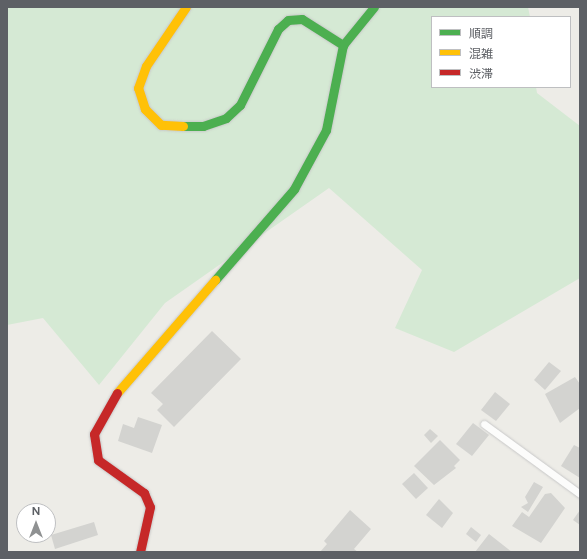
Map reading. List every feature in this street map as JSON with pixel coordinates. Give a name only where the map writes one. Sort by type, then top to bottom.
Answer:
[{"type":"street","points":[[186,7],[169,37],[146,66],[138,88],[145,109],[161,125],[203,126],[226,118],[240,105],[278,29],[288,20],[302,18],[343,45]]},
{"type":"street","points":[[140,552],[150,507],[144,493],[98,460],[94,434],[112,399],[294,189],[326,130],[343,45],[374,7]]},
{"type":"lane","points":[[484,424],[580,494]]},
{"type":"green space","points":[[7,7],[528,7],[530,16],[431,16],[431,88],[536,88],[537,93],[580,126],[580,278],[454,352],[395,328],[422,270],[329,188],[165,303],[99,385],[43,318],[7,325]]},
{"type":"building","points":[[212,331],[241,359],[174,427],[157,410],[163,404],[151,393]]},
{"type":"building","points":[[549,362],[561,371],[545,390],[534,380]]},
{"type":"building","points":[[575,377],[580,384],[580,408],[560,423],[545,394]]},
{"type":"building","points":[[495,392],[510,404],[496,421],[481,410]]},
{"type":"building","points":[[138,417],[162,425],[152,453],[118,441],[123,424],[134,428]]},
{"type":"building","points":[[473,423],[489,435],[472,456],[456,444]]},
{"type":"building","points":[[430,429],[438,436],[431,443],[424,435]]},
{"type":"building","points":[[440,440],[460,460],[454,466],[456,468],[434,485],[414,466]]},
{"type":"building","points":[[574,445],[580,448],[580,478],[561,466]]},
{"type":"building","points":[[414,473],[428,488],[416,499],[402,484]]},
{"type":"building","points":[[534,482],[543,487],[528,512],[521,507],[528,503],[525,497]]},
{"type":"building","points":[[551,493],[565,508],[541,543],[512,526],[522,512],[529,517],[545,494]]},
{"type":"building","points":[[439,499],[453,513],[442,528],[426,515]]},
{"type":"building","points":[[350,510],[371,529],[354,549],[358,552],[320,552],[327,544],[324,541]]},
{"type":"building","points":[[580,510],[580,525],[573,520]]},
{"type":"building","points":[[94,522],[98,535],[55,549],[53,543],[56,543],[56,533]]},
{"type":"building","points":[[471,527],[481,535],[476,542],[466,534]]},
{"type":"building","points":[[489,534],[503,545],[512,552],[475,552]]},
{"type":"traffic: fast","points":[[215,280],[294,189],[326,130],[343,45],[374,7]]},
{"type":"traffic: fast","points":[[183,126],[203,126],[226,118],[240,105],[278,29],[288,20],[302,19],[343,45]]},
{"type":"traffic: slow","points":[[183,126],[161,125],[145,109],[138,88],[146,66],[186,7]]},
{"type":"traffic: slow","points":[[117,393],[215,280]]},
{"type":"traffic: jam","points":[[117,393],[94,434],[98,460],[144,493],[150,507],[140,552]]}]
